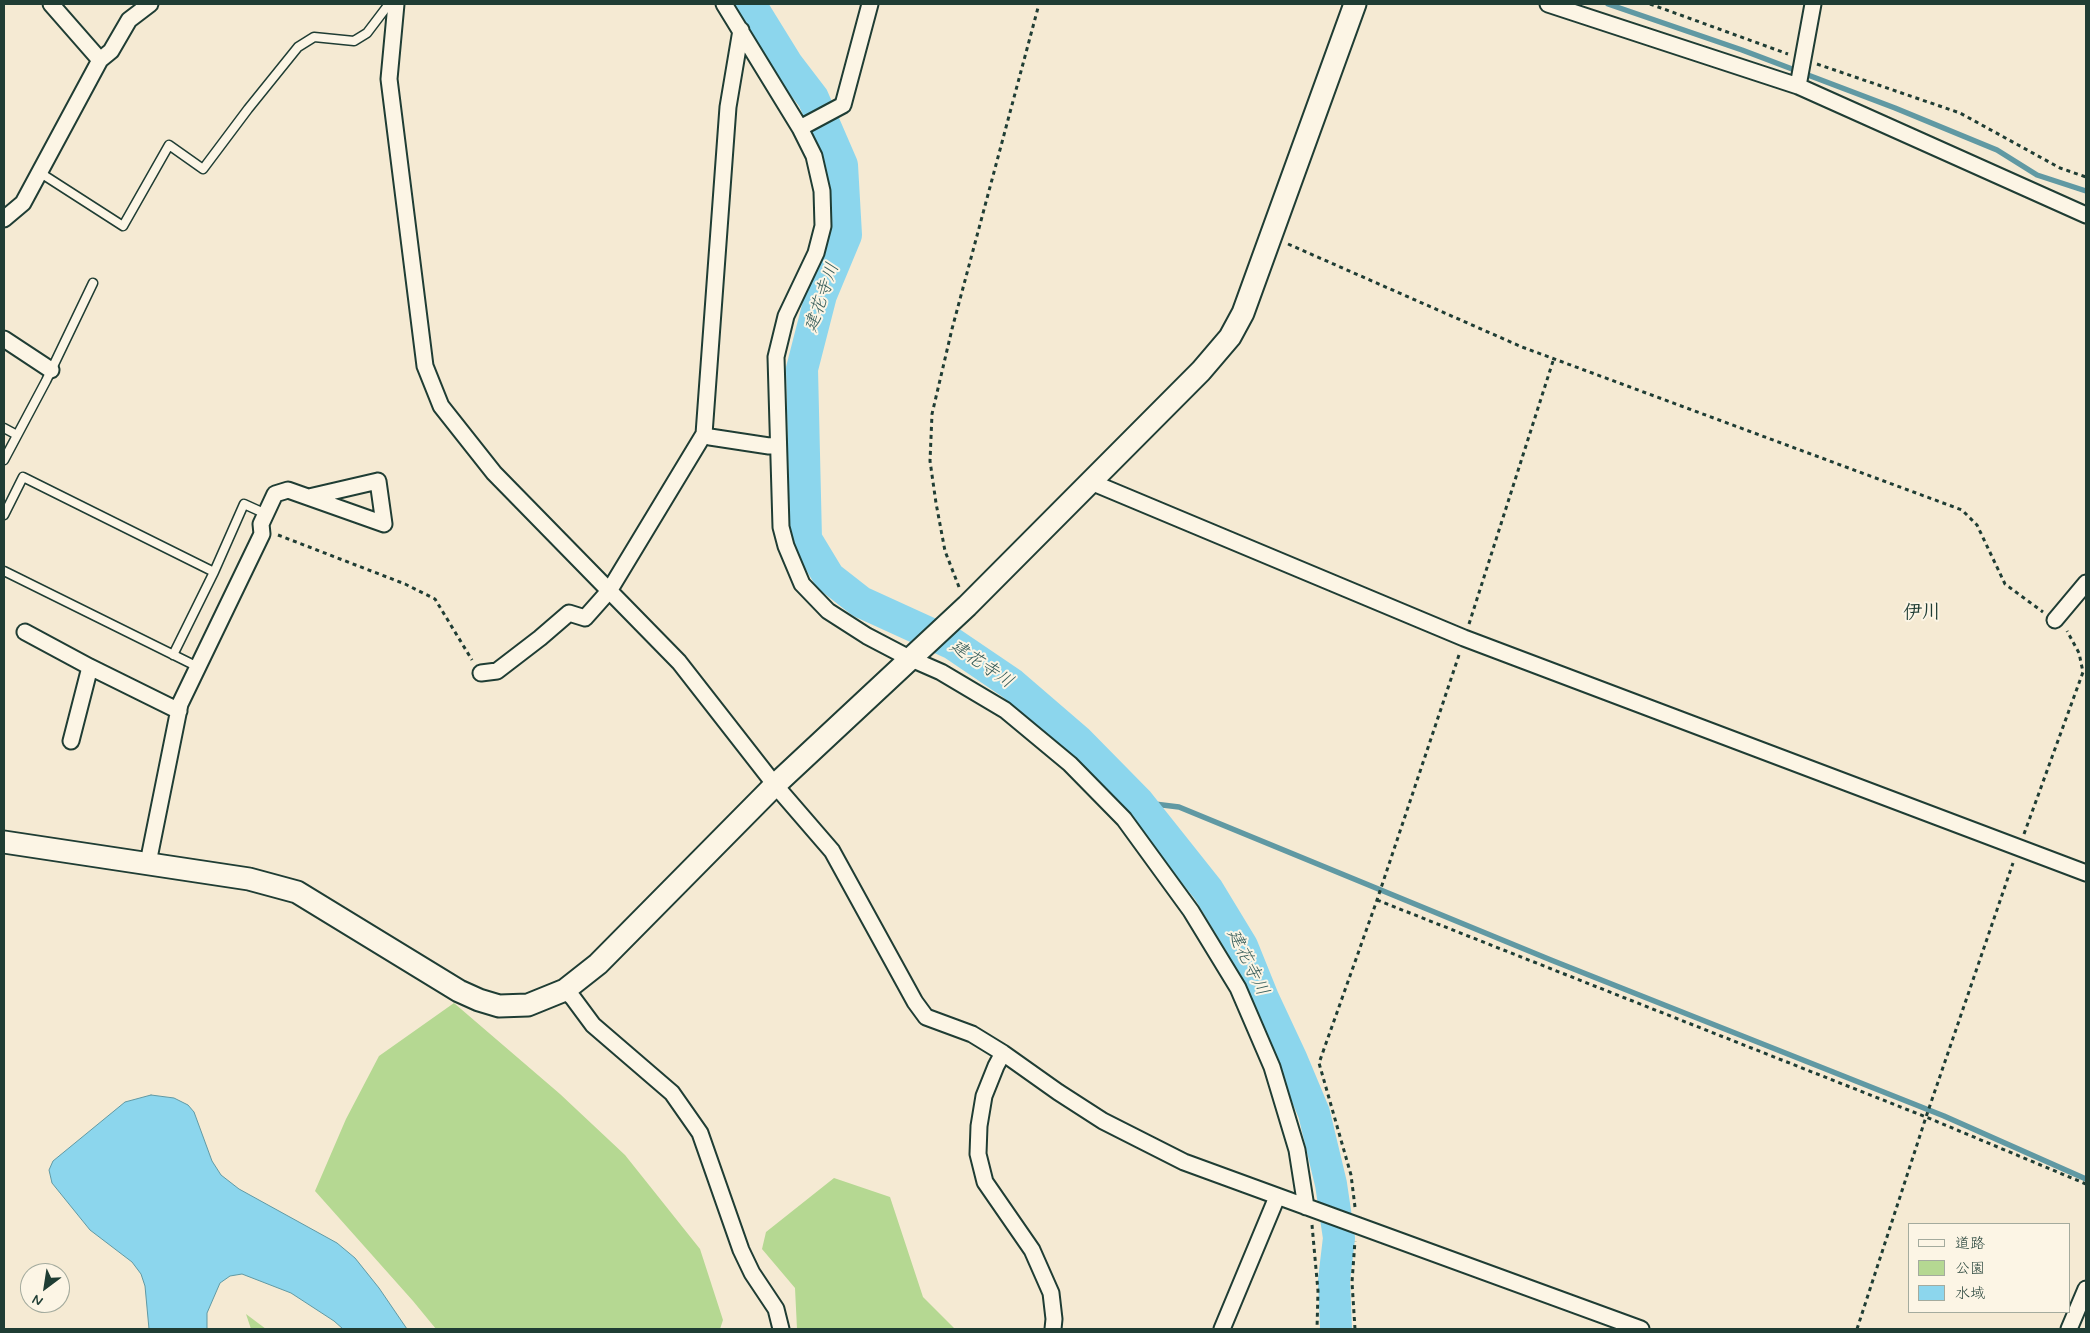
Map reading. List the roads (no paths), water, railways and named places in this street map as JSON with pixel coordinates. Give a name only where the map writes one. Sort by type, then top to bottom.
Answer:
[{"type":"street","points":[[51,4],[100,60]]},
{"type":"street","points":[[4,219],[23,202],[100,60],[111,51],[129,20],[150,4]]},
{"type":"street","points":[[396,4],[389,79],[425,366],[440,406],[494,473],[679,662],[776,785],[832,851],[915,1002],[926,1016],[972,1034],[1104,1122],[1184,1162],[1641,1329]]},
{"type":"street","points":[[724,4],[800,128],[814,156],[822,191],[822,226],[816,253],[786,316],[776,357],[781,527],[786,546],[802,584],[828,611],[866,636],[914,655],[1005,710],[1070,764],[1124,819],[1192,911],[1238,988],[1272,1066],[1297,1150],[1306,1207]]},
{"type":"street","points":[[800,128],[843,105],[870,4]]},
{"type":"street","points":[[4,842],[249,879],[297,892],[459,990],[479,1000],[499,1006],[528,1005],[565,990],[598,964],[776,785],[967,606],[1201,371],[1230,337],[1243,312],[1355,4]]},
{"type":"street","points":[[1548,4],[1798,86],[2086,215]]},
{"type":"street","points":[[1798,86],[1813,4]]},
{"type":"street","points":[[481,673],[497,671],[569,613],[585,618],[609,590],[704,434],[728,107],[741,30]]},
{"type":"street","points":[[4,339],[51,370]]},
{"type":"street","points":[[704,434],[778,446]]},
{"type":"street","points":[[148,864],[179,711],[262,534],[263,519],[275,494],[288,490],[384,524],[378,481],[309,497]]},
{"type":"street","points":[[1090,482],[1464,638],[2019,846],[2086,873]]},
{"type":"street","points":[[2055,620],[2086,583]]},
{"type":"street","points":[[25,632],[179,711]]},
{"type":"street","points":[[71,741],[90,667]]},
{"type":"street","points":[[565,990],[574,998],[592,1025],[672,1092],[700,1133],[741,1250],[752,1273],[776,1309],[781,1329]]},
{"type":"street","points":[[1003,1053],[984,1096],[979,1126],[978,1154],[985,1182],[1032,1250],[1051,1292],[1054,1319],[1053,1329]]},
{"type":"street","points":[[1222,1329],[1277,1197]]},
{"type":"street","points":[[2069,1329],[2086,1289]]},
{"type":"lane","points":[[39,172],[123,226],[169,145],[203,170],[248,109],[298,47],[314,37],[354,41],[366,33],[389,4]]},
{"type":"lane","points":[[4,460],[51,370],[93,283]]},
{"type":"lane","points":[[4,428],[17,435]]},
{"type":"lane","points":[[4,515],[23,477],[214,572]]},
{"type":"lane","points":[[173,654],[214,572],[244,504],[263,519]]},
{"type":"lane","points":[[4,571],[198,667]]},
{"type":"water","points":[[151,1095],[174,1098],[188,1105],[194,1112],[212,1161],[221,1175],[239,1189],[337,1243],[355,1258],[379,1288],[407,1329],[343,1329],[291,1293],[242,1274],[230,1276],[220,1283],[207,1313],[207,1329],[149,1329],[145,1286],[141,1274],[132,1262],[90,1230],[52,1183],[49,1170],[53,1161],[125,1102]]},
{"type":"waterway","name":"建花寺川","points":[[750,4],[787,64],[813,98],[842,165],[846,235],[821,295],[802,369],[806,539],[829,577],[861,602],[953,644],[1012,684],[1077,740],[1138,802],[1208,890],[1242,946],[1314,1113],[1331,1184],[1339,1238],[1334,1280],[1336,1329]]},
{"type":"waterway","points":[[1608,4],[1742,50],[1895,108],[1997,150],[2037,175],[2086,191]]},
{"type":"waterway","points":[[1138,802],[1179,807],[1551,960],[1944,1116],[2086,1179]]},
{"type":"district","name":"伊川","points":[[1922,614]]}]
